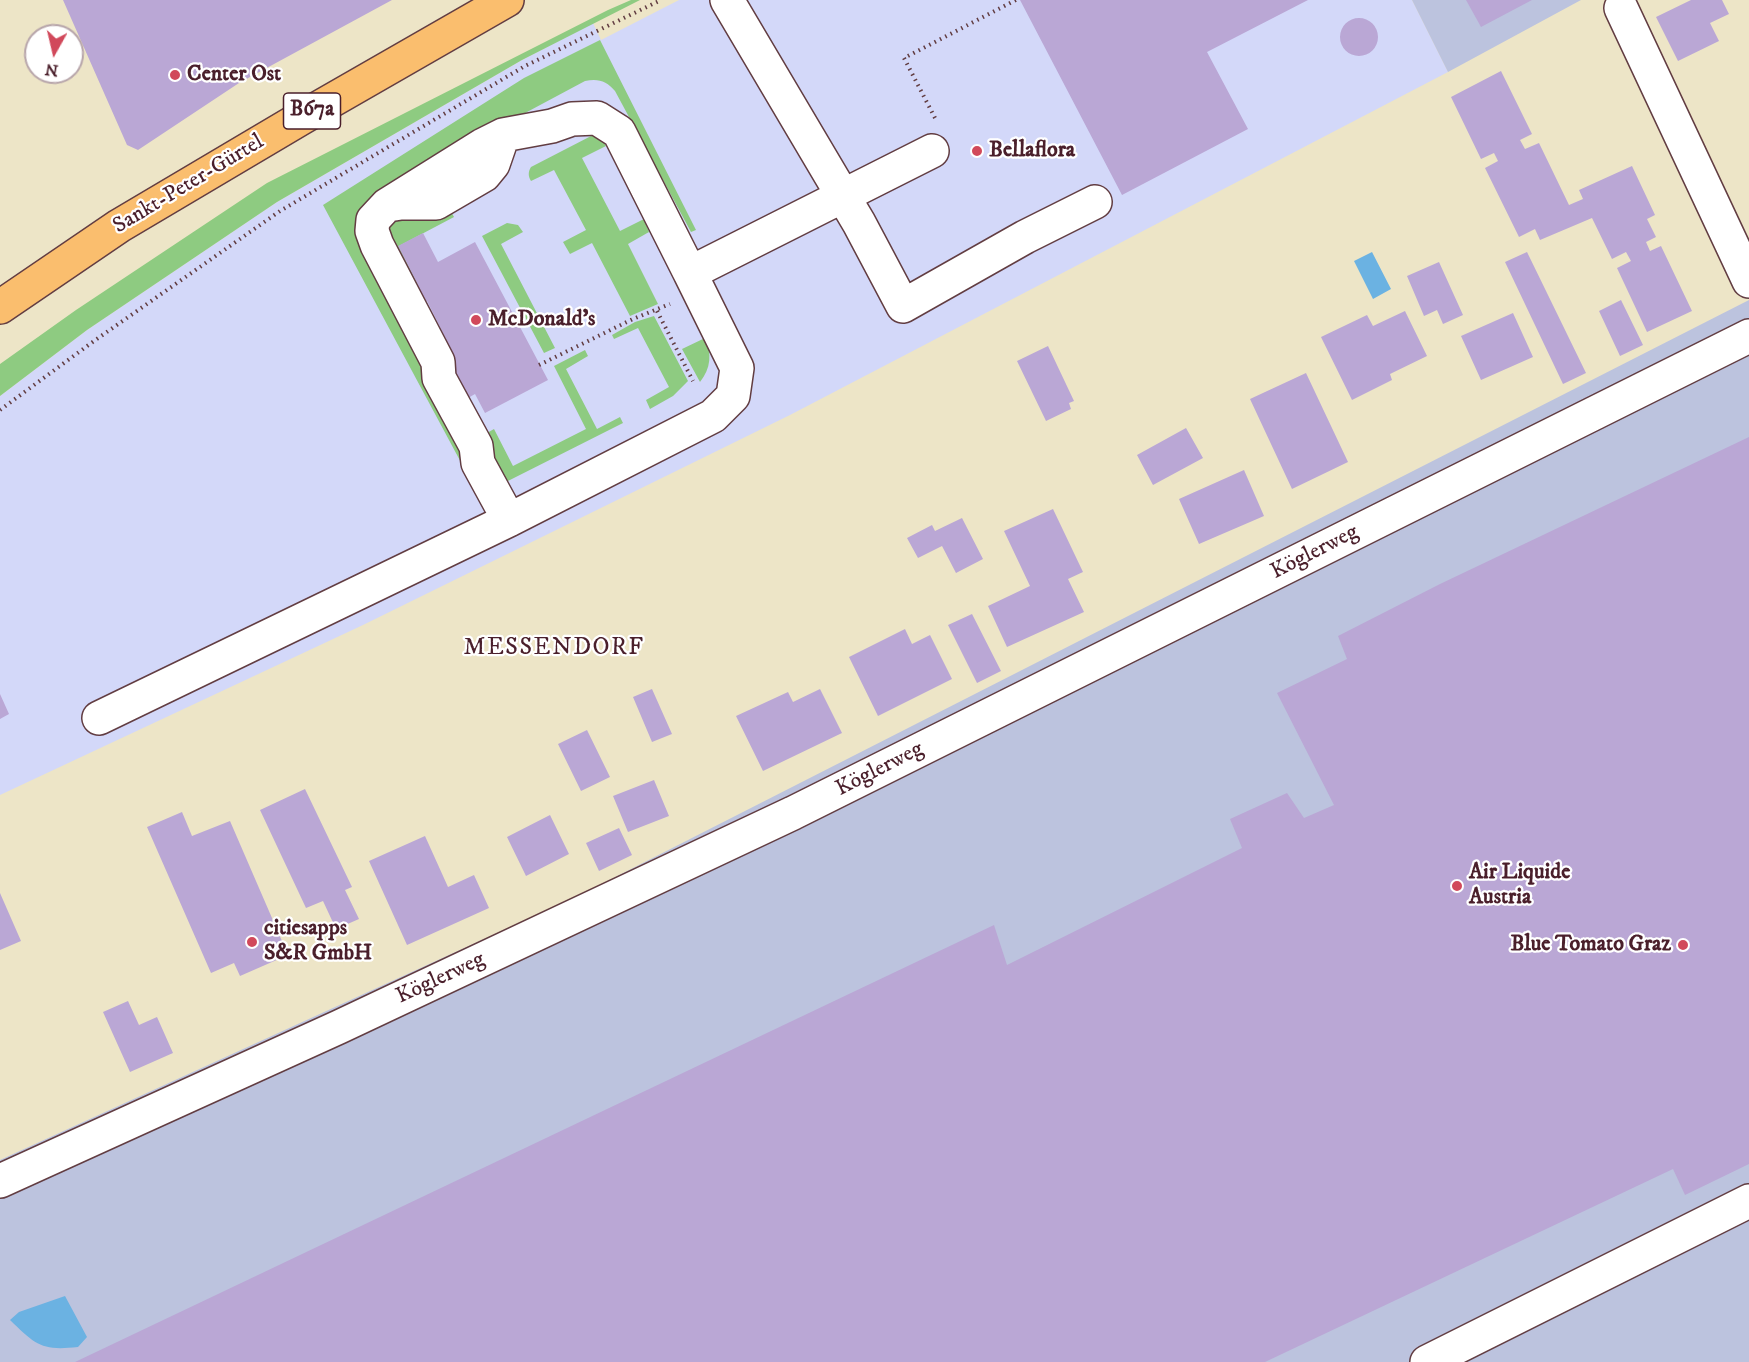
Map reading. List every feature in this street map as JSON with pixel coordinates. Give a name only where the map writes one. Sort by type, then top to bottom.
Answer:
[{"type":"main road","name":"Sankt-Peter-Gürtel","points":[[0,307],[129,220],[507,0]]},
{"type":"street","points":[[728,0],[844,196],[903,306],[1025,237],[1095,202]]},
{"type":"street","points":[[1621,8],[1749,281]]},
{"type":"street","points":[[99,718],[509,520],[713,416],[733,396],[737,368],[619,132],[597,118],[572,119],[552,126],[503,135],[493,164],[484,175],[436,203],[387,205],[374,220],[372,231],[438,362],[439,378],[476,446],[478,463],[509,520]]},
{"type":"street","points":[[690,273],[932,151]]},
{"type":"street","name":"Köglerweg","points":[[0,1181],[339,1027],[793,813],[1749,336]]},
{"type":"street","points":[[1427,1362],[1749,1201]]},
{"type":"path","points":[[0,410],[280,211],[525,66],[661,0]]},
{"type":"path","points":[[657,311],[693,381]]},
{"type":"shaded area","points":[[679,0],[1412,0],[1448,72],[790,415],[363,625],[0,795],[0,396],[87,330],[277,202],[522,60],[593,23],[601,40]]},
{"type":"shaded area","points":[[1412,0],[1581,0],[1448,72]]},
{"type":"shaded area","points":[[1749,300],[1749,1362],[0,1362],[0,1160],[576,897]]},
{"type":"green space","points":[[631,0],[640,0],[522,60],[277,202],[87,330],[0,396],[0,364],[76,310],[267,183]]},
{"type":"green space","points":[[600,40],[696,230],[691,232],[615,91],[602,81],[594,80],[585,81],[484,135],[370,206],[484,493],[479,496],[323,205],[524,78]]},
{"type":"green space","points":[[593,135],[600,137],[606,146],[582,158],[620,231],[644,219],[649,232],[628,244],[658,304],[630,316],[592,243],[570,254],[563,242],[586,230],[554,170],[531,181],[529,176],[531,167]]},
{"type":"green space","points":[[448,206],[454,217],[399,246],[418,285],[412,288],[388,244],[386,220]]},
{"type":"green space","points":[[507,223],[518,225],[523,232],[501,244],[555,348],[544,353],[482,236]]},
{"type":"green space","points":[[654,316],[688,381],[673,396],[650,409],[646,400],[669,387],[638,328],[614,339],[612,335],[635,322]]},
{"type":"green space","points":[[705,338],[709,350],[709,361],[700,382],[682,349]]},
{"type":"green space","points":[[585,350],[588,356],[566,369],[597,429],[620,417],[623,423],[500,485],[487,433],[494,429],[513,466],[586,429],[554,366]]},
{"type":"water","points":[[1372,252],[1391,289],[1373,299],[1354,261]]},
{"type":"water","points":[[65,1296],[87,1337],[78,1347],[47,1347],[33,1341],[10,1320],[19,1312]]},
{"type":"building","name":"Center Ost","points":[[63,0],[392,0],[239,83],[138,150],[127,145],[84,48],[84,24],[74,24]]},
{"type":"building","points":[[1020,0],[1308,0],[1207,52],[1248,129],[1122,195]]},
{"type":"building","points":[[1466,0],[1532,0],[1481,27]]},
{"type":"building","points":[[1691,0],[1722,0],[1729,14],[1710,23],[1719,41],[1678,61],[1656,17]]},
{"type":"building","points":[[1359,18],[1373,23],[1378,37],[1373,51],[1359,56],[1345,51],[1340,37],[1345,23]]},
{"type":"building","points":[[1501,71],[1532,134],[1520,140],[1525,149],[1539,143],[1569,205],[1583,199],[1579,190],[1632,166],[1655,215],[1647,219],[1656,237],[1646,242],[1650,251],[1661,246],[1692,311],[1647,332],[1617,268],[1631,261],[1626,252],[1612,259],[1592,218],[1540,240],[1535,229],[1519,237],[1485,168],[1498,161],[1494,153],[1481,159],[1451,97]]},
{"type":"building","name":"McDonald's","points":[[423,233],[438,262],[475,242],[548,380],[485,413],[475,394],[468,398],[440,342],[446,339],[427,301],[420,304],[412,288],[418,285],[398,246]]},
{"type":"building","points":[[1527,252],[1586,373],[1563,384],[1505,262]]},
{"type":"building","points":[[1439,262],[1463,315],[1443,324],[1437,310],[1424,316],[1407,276]]},
{"type":"building","points":[[1621,300],[1643,345],[1620,356],[1599,311]]},
{"type":"building","points":[[1405,311],[1427,356],[1390,374],[1392,380],[1352,400],[1321,337],[1367,315],[1373,326]]},
{"type":"building","points":[[1513,313],[1533,357],[1481,380],[1461,336]]},
{"type":"building","points":[[1048,346],[1074,401],[1069,403],[1071,409],[1046,421],[1017,361]]},
{"type":"building","points":[[1306,373],[1348,462],[1292,489],[1250,399]]},
{"type":"building","points":[[1186,428],[1203,458],[1153,485],[1137,455]]},
{"type":"building","name":"Air Liquide Austria","points":[[1749,437],[1749,1164],[1685,1195],[1673,1169],[1265,1362],[75,1362],[994,925],[1007,965],[1242,848],[1230,819],[1287,793],[1304,818],[1334,805],[1277,693],[1347,659],[1338,636],[1440,584]]},
{"type":"building","points":[[1244,470],[1264,516],[1199,544],[1179,499]]},
{"type":"building","points":[[1053,509],[1083,572],[1068,579],[1084,612],[1007,647],[988,606],[1030,586],[1004,531]]},
{"type":"building","points":[[962,518],[983,559],[956,573],[942,546],[918,558],[907,538],[932,525],[935,531]]},
{"type":"building","points":[[972,614],[1001,671],[977,683],[948,625]]},
{"type":"building","points":[[905,629],[912,644],[930,635],[952,679],[878,716],[849,657]]},
{"type":"building","points":[[652,689],[672,734],[652,742],[633,697]]},
{"type":"building","points":[[820,689],[842,733],[763,771],[736,716],[788,692],[793,702]]},
{"type":"building","points":[[0,694],[9,714],[0,719]]},
{"type":"building","points":[[587,730],[610,777],[581,791],[558,744]]},
{"type":"building","points":[[654,780],[669,816],[628,832],[613,796]]},
{"type":"building","points":[[305,789],[352,887],[345,890],[359,919],[336,929],[323,901],[306,908],[260,810]]},
{"type":"building","points":[[182,812],[192,836],[230,821],[288,955],[240,976],[234,963],[211,973],[147,827]]},
{"type":"building","points":[[550,815],[569,854],[526,876],[507,837]]},
{"type":"building","points":[[619,828],[632,855],[599,871],[586,843]]},
{"type":"building","points":[[425,836],[448,887],[474,875],[489,908],[407,945],[369,861]]},
{"type":"building","points":[[0,893],[21,941],[0,950]]},
{"type":"building","points":[[128,1001],[139,1025],[157,1017],[173,1053],[130,1072],[103,1012]]},
{"type":"place","name":"Center Ost","points":[[175,75]]},
{"type":"place","name":"Bellaflora","points":[[977,151]]},
{"type":"place","name":"McDonald's","points":[[476,320]]},
{"type":"place","name":"Air Liquide Austria","points":[[1457,886]]},
{"type":"place","name":"citiesapps S&R GmbH","points":[[252,942]]},
{"type":"place","name":"Blue Tomato Graz","points":[[1683,945]]},
{"type":"district","name":"MESSENDORF","points":[[554,649]]}]
